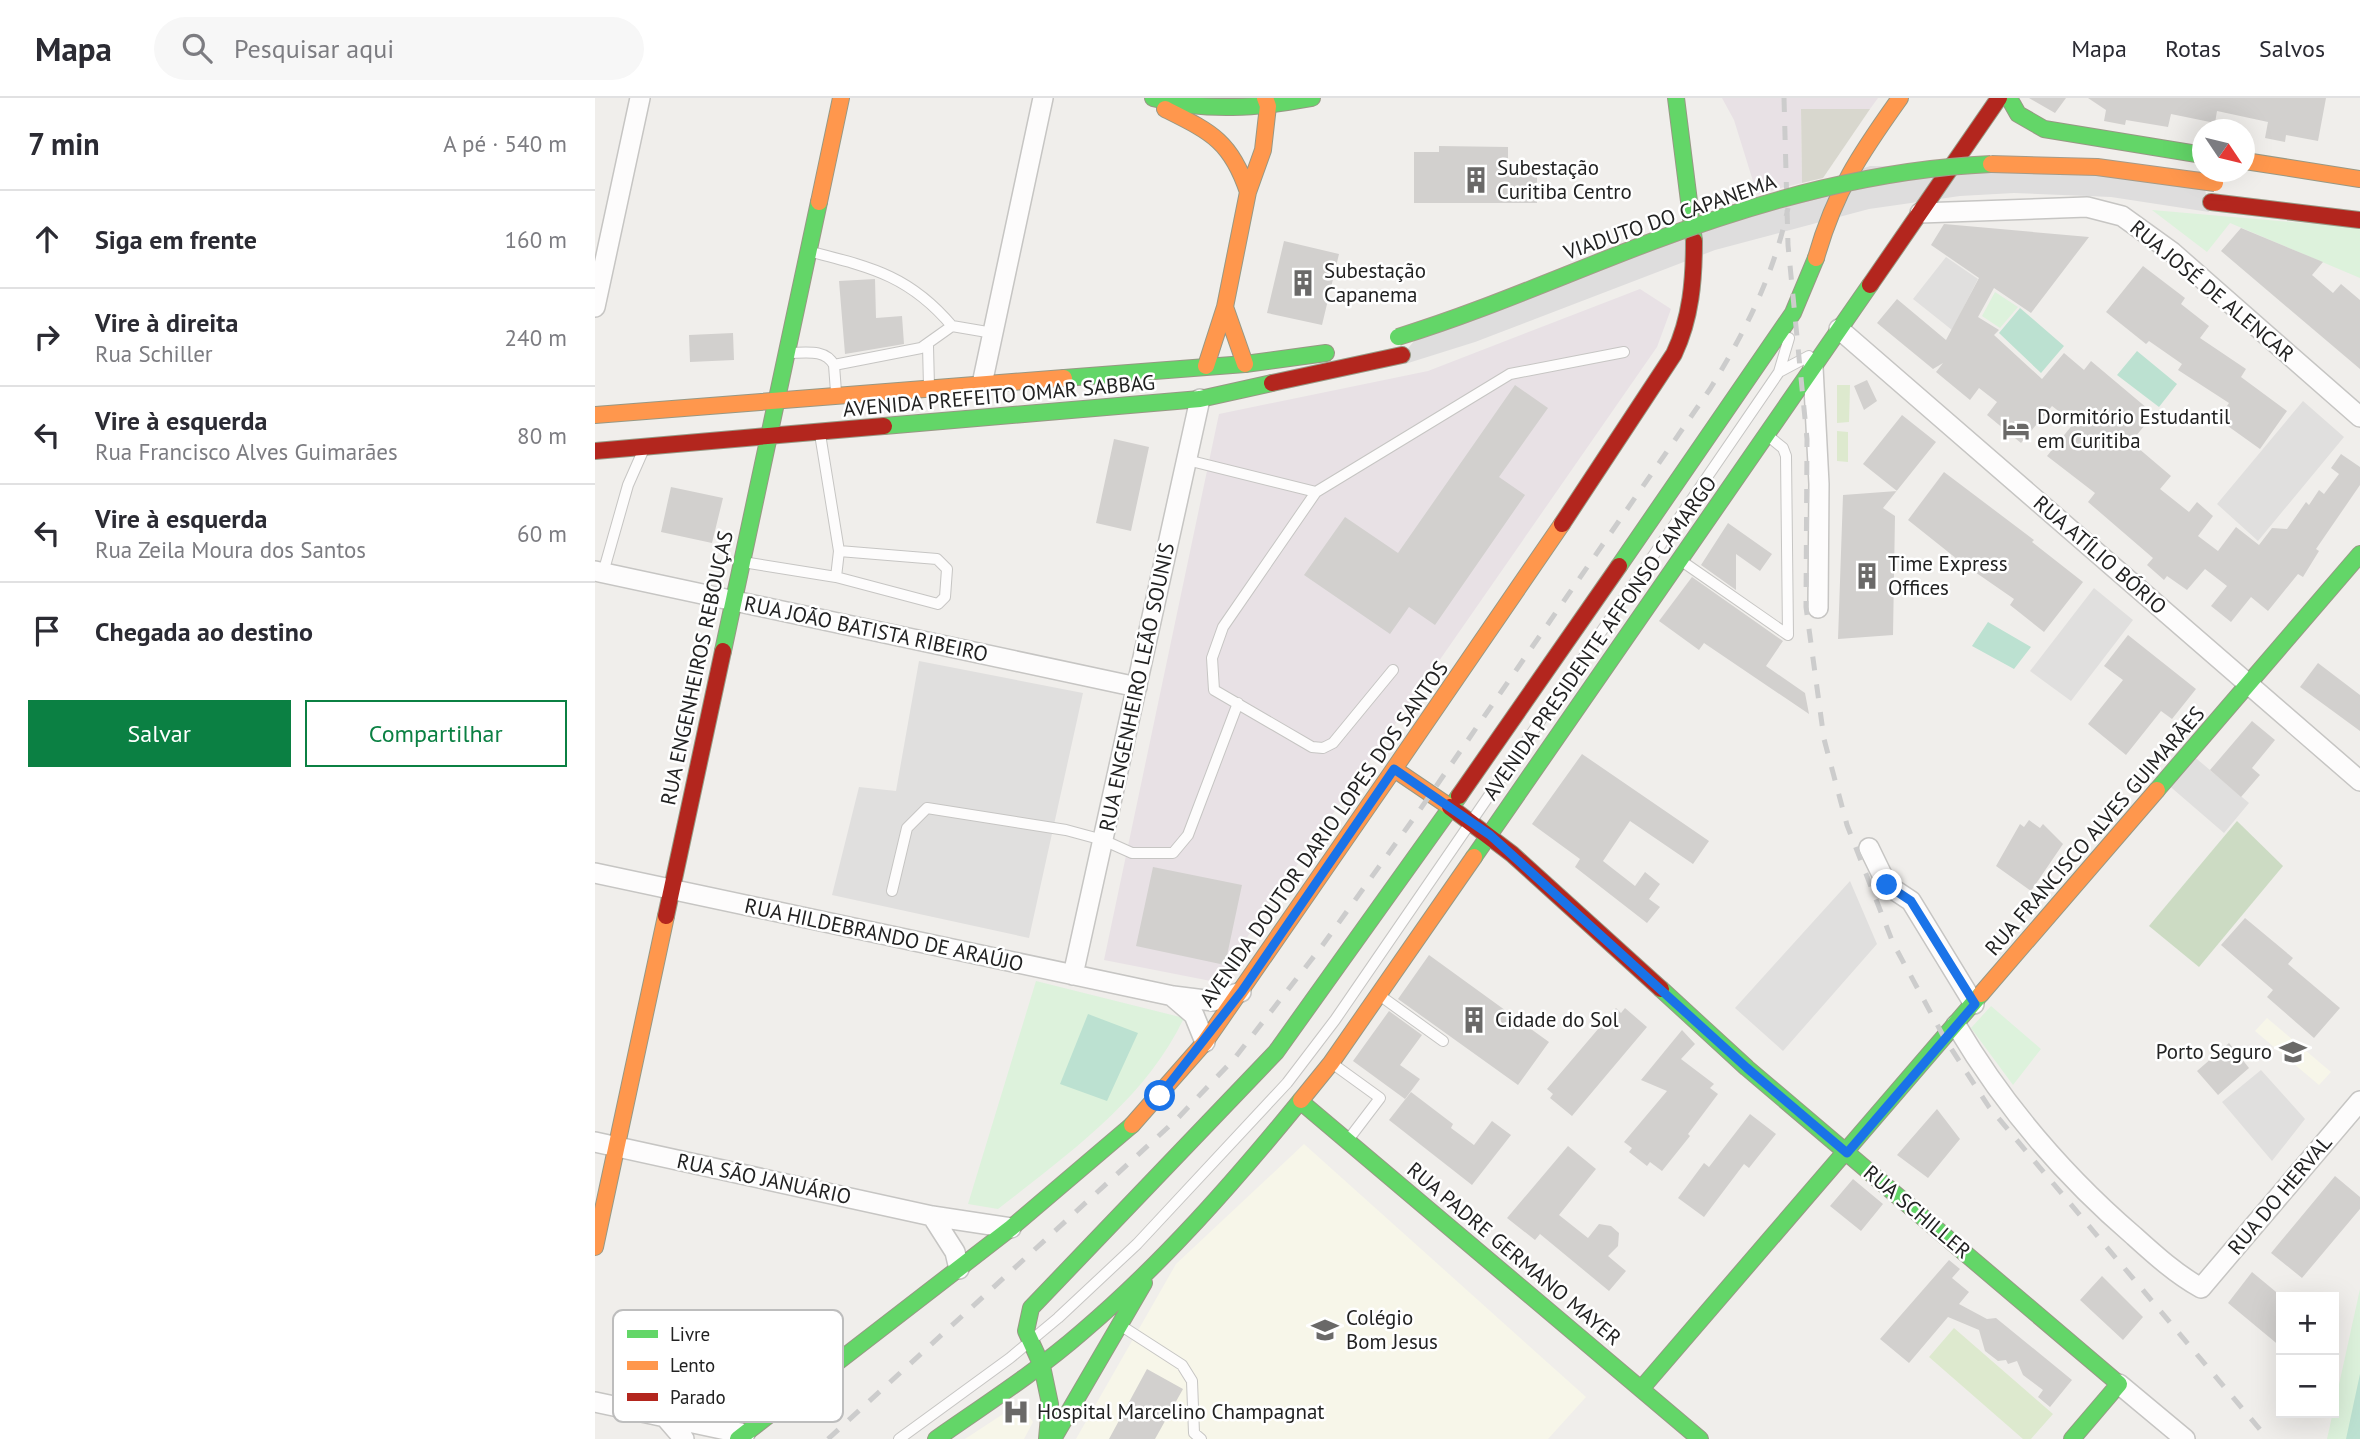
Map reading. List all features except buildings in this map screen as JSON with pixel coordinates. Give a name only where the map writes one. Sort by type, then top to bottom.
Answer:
[{"type":"main road","name":"RUA ENGENHEIROS REBOUÇAS","points":[[595,1247],[841,98]]},
{"type":"main road","points":[[1143,98],[1211,134],[1231,148],[1239,160],[1248,191]]},
{"type":"main road","points":[[1153,98],[1209,108],[1312,98]]},
{"type":"main road","name":"AVENIDA DOUTOR DARIO LOPES DOS SANTOS","points":[[843,1358],[1011,1228],[1134,1123],[1205,1042],[1646,400],[1676,351],[1685,326],[1693,279],[1690,214],[1676,98]]},
{"type":"main road","name":"AVENIDA PRESIDENTE AFFONSO CAMARGO","points":[[1029,1343],[1025,1321],[1031,1308],[1224,1110],[1276,1052],[1450,807],[1802,300],[1814,271],[1835,198],[1859,156],[1900,98]]},
{"type":"main road","name":"AVENIDA PRESIDENTE AFFONSO CAMARGO","points":[[936,1439],[1042,1366],[1156,1263],[1331,1063],[1999,98]]},
{"type":"main road","points":[[2009,98],[2018,114],[2044,129],[2192,153]]},
{"type":"main road","points":[[1206,366],[1225,307],[1248,191],[1262,150],[1267,102]]},
{"type":"main road","points":[[2255,163],[2360,179]]},
{"type":"main road","name":"VIADUTO DO CAPANEMA","points":[[1379,342],[1469,314],[1682,231],[1775,202],[1882,177],[1977,164],[2040,164],[2127,169],[2221,184]]},
{"type":"main road","points":[[2047,182],[2081,183]]},
{"type":"main road","points":[[1919,190],[1962,185]]},
{"type":"main road","points":[[2118,187],[2139,190]]},
{"type":"main road","points":[[1813,212],[1857,201]]},
{"type":"main road","points":[[2205,201],[2360,220]]},
{"type":"main road","name":"VIADUTO DO CAPANEMA","points":[[1675,253],[1713,240]]},
{"type":"main road","points":[[1225,307],[1245,363]]},
{"type":"main road","name":"AVENIDA PREFEITO OMAR SABBAG","points":[[595,415],[1245,363],[1347,349]]},
{"type":"main road","name":"AVENIDA PREFEITO OMAR SABBAG","points":[[595,451],[1200,399],[1408,353]]},
{"type":"main road","name":"RUA FRANCISCO ALVES GUIMARÃES","points":[[1641,1389],[1838,1157],[1847,1153],[2360,554]]},
{"type":"main road","name":"RUA SCHILLER","points":[[1394,769],[1490,835],[1747,1068],[2119,1384]]},
{"type":"main road","name":"RUA PADRE GERMANO MAYER","points":[[1300,1101],[1700,1439]]},
{"type":"main road","points":[[1053,1439],[1156,1263]]},
{"type":"main road","points":[[1029,1343],[1042,1366],[1050,1404],[1047,1439]]},
{"type":"main road","points":[[1042,1366],[1066,1374],[1099,1360]]},
{"type":"main road","points":[[2072,1439],[2119,1384]]},
{"type":"main road","name":"AVENIDA DOUTOR DARIO LOPES DOS SANTOS","points":[[741,1437],[760,1422]]},
{"type":"street","points":[[595,307],[640,98]]},
{"type":"street","points":[[982,384],[1043,98]]},
{"type":"street","name":"RUA JOSÉ DE ALENCAR","points":[[1920,213],[2087,207],[2111,212],[2133,222],[2172,252],[2360,416]]},
{"type":"street","name":"RUA ATÍLIO BÓRIO","points":[[1839,329],[2360,781]]},
{"type":"street","points":[[1813,367],[1819,484],[1818,608]]},
{"type":"street","name":"RUA ENGENHEIRO LEÃO SOUNIS","points":[[1073,975],[1200,399]]},
{"type":"street","name":"RUA JOÃO BATISTA RIBEIRO","points":[[599,572],[1137,687]]},
{"type":"street","points":[[1870,848],[1887,885],[1911,901],[1975,1004]]},
{"type":"street","name":"RUA HILDEBRANDO DE ARAÚJO","points":[[595,873],[1173,996],[1213,1001],[1242,991]]},
{"type":"street","points":[[1173,996],[1194,1015],[1205,1042]]},
{"type":"street","name":"RUA DO HERVAL","points":[[1957,1025],[2019,1118],[2076,1185],[2173,1270],[2201,1288],[2360,1101]]},
{"type":"street","name":"RUA SÃO JANUÁRIO","points":[[595,1142],[932,1216],[1011,1228]]},
{"type":"street","points":[[932,1216],[955,1252],[959,1269]]},
{"type":"street","name":"RUA SCHILLER","points":[[2119,1384],[2185,1439]]},
{"type":"street","points":[[595,1402],[613,1406]]},
{"type":"street","points":[[669,1422],[684,1439]]},
{"type":"street","points":[[684,1422],[741,1437]]},
{"type":"lane","points":[[808,250],[881,270],[914,288],[952,326],[993,333]]},
{"type":"lane","points":[[899,1439],[1029,1343],[1137,1244],[1286,1083],[1335,1020],[1779,372],[1802,300]]},
{"type":"lane","points":[[834,365],[928,346],[952,326]]},
{"type":"lane","points":[[928,346],[929,388]]},
{"type":"lane","points":[[1779,372],[1827,346]]},
{"type":"lane","points":[[1393,670],[1333,743],[1323,748],[1312,747],[1214,690],[1212,659],[1223,628],[1316,492],[1510,374],[1624,352]]},
{"type":"lane","points":[[786,353],[821,353],[829,356],[834,365],[837,396]]},
{"type":"lane","points":[[820,433],[839,551],[836,577]]},
{"type":"lane","points":[[1680,560],[1788,635],[1786,456],[1783,448],[1766,435]]},
{"type":"lane","points":[[599,572],[628,485],[644,447]]},
{"type":"lane","points":[[1187,460],[1316,492]]},
{"type":"lane","points":[[741,561],[836,577],[938,604],[945,597],[947,569],[937,559],[839,551]]},
{"type":"lane","points":[[892,891],[907,828],[914,817],[927,808],[1066,830],[1103,840],[1132,853],[1173,853],[1188,835],[1238,703]]},
{"type":"lane","points":[[1379,995],[1443,1041]]},
{"type":"lane","points":[[1331,1063],[1380,1098],[1348,1140]]},
{"type":"lane","points":[[1120,1325],[1182,1365],[1192,1381],[1194,1433],[1201,1439]]},
{"type":"shaded area","points":[[1722,98],[1878,98],[1870,109],[1801,109],[1802,183],[1757,194],[1734,120]]},
{"type":"shaded area","points":[[1801,109],[1870,109],[1823,178],[1802,183]]},
{"type":"shaded area","points":[[1946,257],[1978,279],[1952,330],[1913,299]]},
{"type":"shaded area","points":[[1640,289],[1671,309],[1657,347],[1216,982],[1104,960],[1219,414],[1428,371]]},
{"type":"shaded area","points":[[2303,401],[2344,437],[2258,541],[2217,504]]},
{"type":"shaded area","points":[[2094,588],[2133,620],[2071,701],[2030,671]]},
{"type":"shaded area","points":[[919,661],[1083,693],[1029,938],[832,895],[859,787],[896,791]]},
{"type":"shaded area","points":[[2191,754],[2249,803],[2224,833],[2166,783]]},
{"type":"shaded area","points":[[1850,881],[1877,944],[1783,1051],[1735,1008]]},
{"type":"shaded area","name":"Porto Seguro","points":[[2267,1018],[2331,1072],[2319,1085],[2255,1031]]},
{"type":"shaded area","points":[[2261,1070],[2305,1119],[2272,1161],[2222,1102]]},
{"type":"shaded area","name":"Colégio Bom Jesus","points":[[1304,1144],[1586,1397],[1548,1439],[1076,1439],[1176,1264]]},
{"type":"shaded area","name":"Hospital Marcelino Champagnat","points":[[1020,1403],[1033,1422],[1024,1439],[965,1439]]},
{"type":"green space","points":[[2152,210],[2360,228],[2360,278],[2230,223],[2207,252]]},
{"type":"green space","points":[[1995,292],[2018,307],[2000,328],[1982,316]]},
{"type":"green space","points":[[2020,308],[2064,346],[2041,373],[1999,333]]},
{"type":"green space","points":[[2137,351],[2177,384],[2159,407],[2117,375]]},
{"type":"green space","points":[[1837,385],[1850,385],[1849,422],[1837,423]]},
{"type":"green space","points":[[1837,431],[1848,432],[1848,462],[1837,461]]},
{"type":"green space","points":[[1988,622],[2031,647],[2014,669],[1972,646]]},
{"type":"green space","points":[[2237,821],[2283,866],[2199,967],[2149,926]]},
{"type":"green space","points":[[1036,981],[1184,1018],[1148,1075],[1103,1124],[998,1209],[968,1204]]},
{"type":"green space","points":[[1991,1006],[2041,1049],[2013,1085],[1971,1028]]},
{"type":"green space","points":[[1088,1014],[1138,1033],[1107,1101],[1060,1084]]},
{"type":"green space","points":[[2360,1289],[2360,1439],[2327,1439],[2332,1418],[2339,1418],[2339,1384]]},
{"type":"green space","points":[[1954,1328],[2053,1414],[2031,1439],[2023,1439],[1929,1357]]},
{"type":"green space","points":[[2360,1374],[2360,1439],[2346,1439]]},
{"type":"pier","points":[[1870,166],[2192,171],[2192,182],[2204,182],[2209,212],[2111,197],[2014,193],[1960,196],[1869,209],[1715,250],[1475,342],[1405,364],[1402,355],[1437,315]]},
{"type":"railway","points":[[1784,98],[1788,245],[1807,439],[1806,607],[1824,739],[1847,825],[1893,943],[1945,1039],[1989,1107],[2268,1439]]},
{"type":"railway","points":[[828,1439],[1177,1119],[1234,1059],[1322,946],[1419,811],[1710,389],[1757,302],[1775,257],[1788,208]]},
{"type":"traffic: fast","points":[[1153,98],[1213,107],[1272,104],[1312,98]]},
{"type":"traffic: fast","points":[[1676,98],[1694,241]]},
{"type":"traffic: fast","points":[[2009,98],[2018,114],[2044,129],[2192,153]]},
{"type":"traffic: fast","points":[[1398,337],[1496,303],[1697,225],[1779,200],[1905,172],[1991,164]]},
{"type":"traffic: fast","points":[[723,651],[819,202]]},
{"type":"traffic: fast","points":[[1619,566],[1793,313],[1816,258]]},
{"type":"traffic: fast","points":[[1474,857],[1870,285]]},
{"type":"traffic: fast","points":[[1064,378],[1245,364],[1326,353]]},
{"type":"traffic: fast","points":[[884,426],[1200,399],[1272,383]]},
{"type":"traffic: fast","points":[[2157,790],[2360,554]]},
{"type":"traffic: fast","points":[[1042,1366],[1026,1331],[1031,1308],[1276,1052],[1459,796]]},
{"type":"traffic: fast","points":[[1661,989],[1747,1068],[2119,1384],[2072,1439]]},
{"type":"traffic: fast","points":[[1641,1389],[1981,994]]},
{"type":"traffic: fast","points":[[936,1439],[1047,1361],[1112,1306],[1197,1221],[1301,1100]]},
{"type":"traffic: fast","points":[[1300,1101],[1700,1439]]},
{"type":"traffic: fast","points":[[843,1358],[1011,1228],[1132,1125]]},
{"type":"traffic: fast","points":[[1053,1439],[1144,1283]]},
{"type":"traffic: fast","points":[[1042,1366],[1050,1404],[1047,1439]]},
{"type":"traffic: fast","points":[[738,1439],[760,1422]]},
{"type":"traffic: slow","points":[[819,202],[841,98]]},
{"type":"traffic: slow","points":[[1206,366],[1225,307],[1248,192],[1263,150],[1268,106],[1265,98]]},
{"type":"traffic: slow","points":[[1816,258],[1840,193],[1900,98]]},
{"type":"traffic: slow","points":[[1165,109],[1195,124],[1217,140],[1234,161],[1248,192]]},
{"type":"traffic: slow","points":[[2255,163],[2360,179]]},
{"type":"traffic: slow","points":[[1991,164],[2097,167],[2215,183]]},
{"type":"traffic: slow","points":[[1225,307],[1245,364]]},
{"type":"traffic: slow","points":[[595,415],[1064,378]]},
{"type":"traffic: slow","points":[[1394,769],[1562,524]]},
{"type":"traffic: slow","points":[[1132,1125],[1205,1042],[1394,769],[1450,807]]},
{"type":"traffic: slow","points":[[1981,994],[2157,790]]},
{"type":"traffic: slow","points":[[1301,1100],[1331,1063],[1474,857]]},
{"type":"traffic: slow","points":[[595,1247],[666,916]]},
{"type":"traffic: jam","points":[[1870,285],[1999,98]]},
{"type":"traffic: jam","points":[[2211,202],[2360,220]]},
{"type":"traffic: jam","points":[[1562,524],[1674,354],[1690,299],[1694,241]]},
{"type":"traffic: jam","points":[[1272,383],[1402,355]]},
{"type":"traffic: jam","points":[[595,451],[884,426]]},
{"type":"traffic: jam","points":[[1459,796],[1619,566]]},
{"type":"traffic: jam","points":[[666,916],[723,651]]},
{"type":"traffic: jam","points":[[1450,807],[1512,854],[1661,989]]},
{"type":"place","name":"Subestação Curitiba Centro","points":[[1476,180]]},
{"type":"place","name":"Subestação Capanema","points":[[1303,283]]},
{"type":"place","name":"Dormitório Estudantil em Curitiba","points":[[2016,429]]},
{"type":"place","name":"Time Express Offices","points":[[1867,576]]},
{"type":"place","name":"Cidade do Sol","points":[[1474,1020]]},
{"type":"place","name":"Porto Seguro","points":[[2293,1052]]},
{"type":"place","name":"Colégio Bom Jesus","points":[[1325,1330]]},
{"type":"place","name":"Hospital Marcelino Champagnat","points":[[1016,1412]]},
{"type":"route","points":[[1160,1096],[1205,1042],[1242,991],[1394,769],[1490,835],[1747,1068],[1847,1153],[1975,1004],[1911,901],[1892,891],[1887,885]]}]
